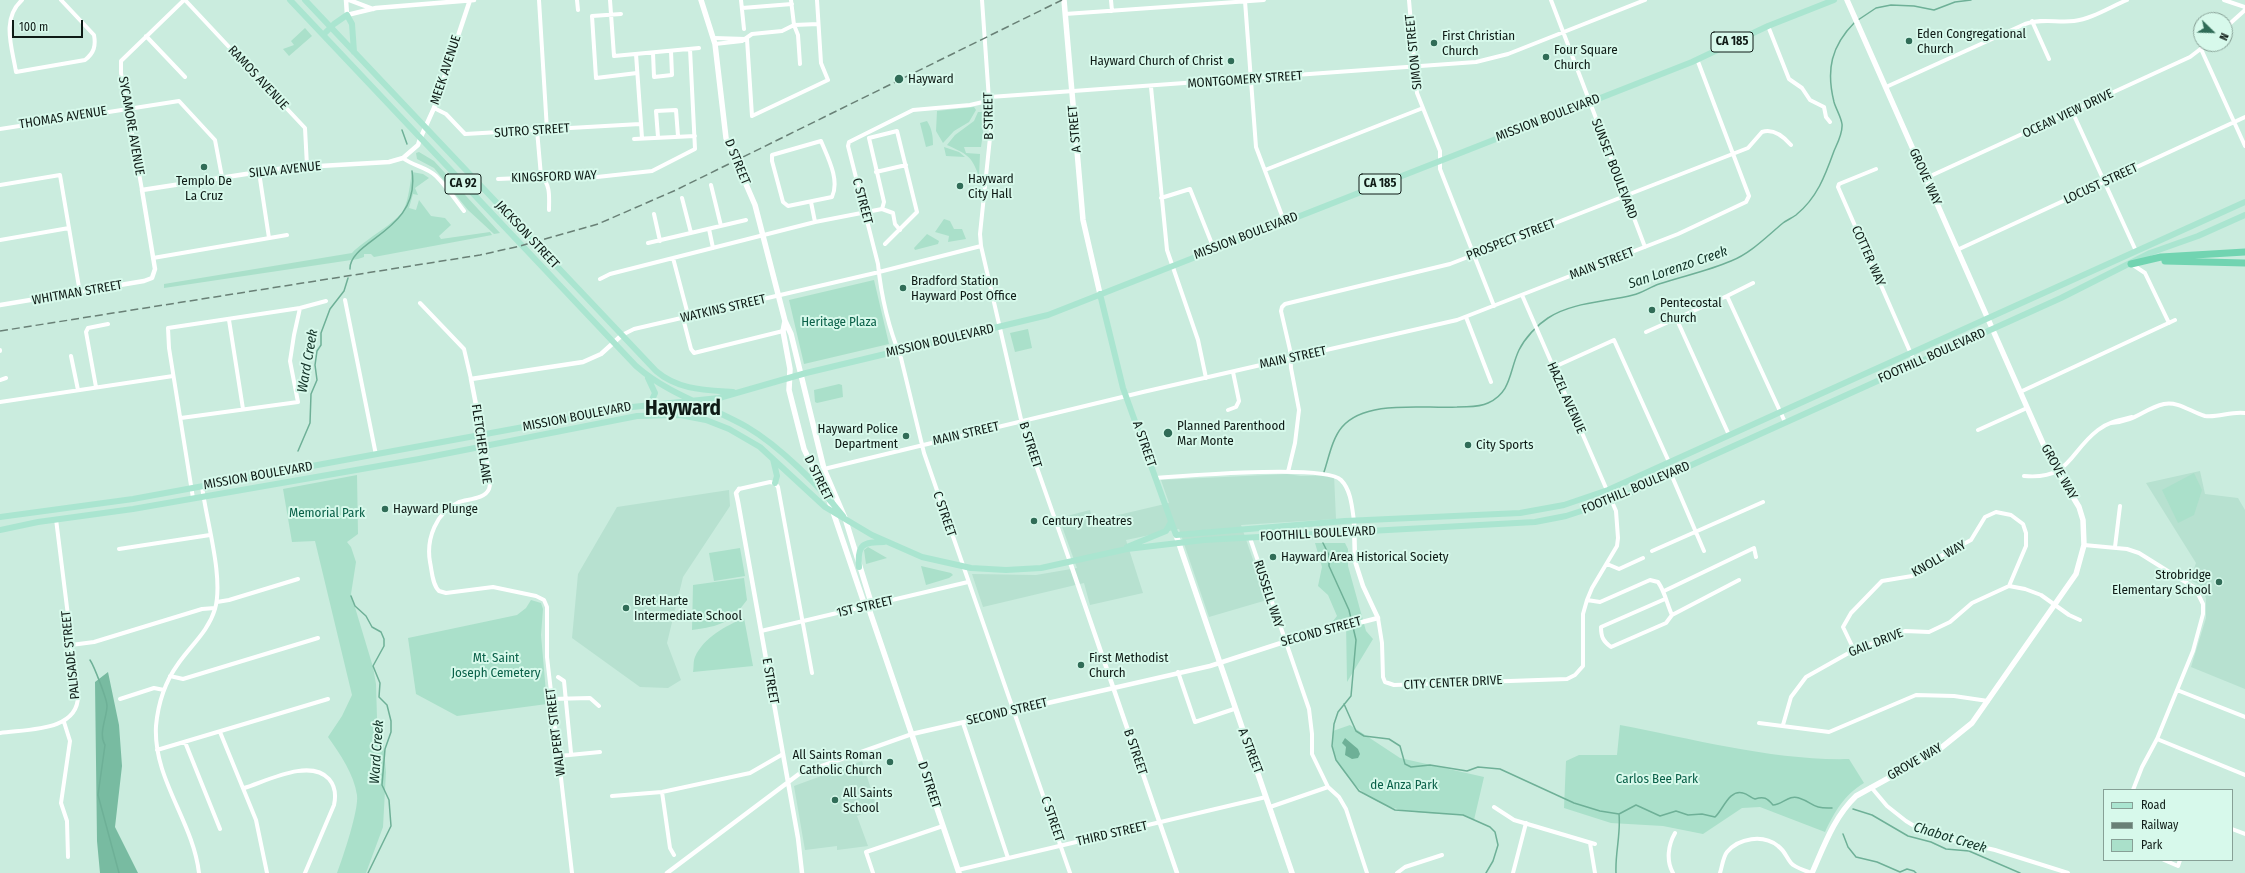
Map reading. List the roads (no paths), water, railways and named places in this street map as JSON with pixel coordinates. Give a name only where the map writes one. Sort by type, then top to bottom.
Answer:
[{"type":"highway","points":[[2131,264],[2161,257],[2245,252]]},
{"type":"highway","points":[[2131,264],[2163,260],[2245,263]]},
{"type":"main road","name":"JACKSON STREET","points":[[290,0],[420,139],[647,376],[664,387],[692,401]]},
{"type":"main road","name":"JACKSON STREET","points":[[305,0],[656,371],[673,382],[693,389],[739,393]]},
{"type":"main road","name":"D STREET","points":[[701,0],[714,41],[726,138],[754,205],[785,321],[791,334],[824,469],[844,518],[870,599],[868,606]]},
{"type":"main road","name":"A STREET","points":[[1064,0],[1083,220],[1126,396],[1176,535],[1234,709],[1270,807],[1292,873]]},
{"type":"main road","name":"MISSION BOULEVARD","points":[[0,517],[133,499],[645,405],[692,401],[739,393],[801,375],[1048,315],[1697,59],[1768,26],[1831,0]]},
{"type":"main road","name":"GROVE WAY","points":[[1811,873],[1832,828],[1846,806],[1856,796],[1936,752],[1960,734],[1988,701],[2056,606],[2076,574],[2084,544],[2084,532],[2079,507],[2057,471],[2027,408],[1847,0]]},
{"type":"main road","points":[[324,36],[331,27],[347,15],[352,24],[354,52]]},
{"type":"main road","name":"FOOTHILL BOULEVARD","points":[[1176,535],[1354,521],[1524,512],[1564,505],[1608,490],[2245,202]]},
{"type":"main road","name":"FOOTHILL BOULEVARD","points":[[680,415],[710,421],[752,441],[821,503],[886,542],[922,557],[962,567],[1013,570],[1070,562],[1114,552],[1178,543],[1524,523],[1566,516],[1612,501],[1915,364],[2163,248],[2198,236],[2245,215]]},
{"type":"main road","name":"D STREET","points":[[785,321],[783,331],[790,369],[789,387],[802,445],[818,482],[827,496],[834,512],[863,600],[868,606],[958,872]]},
{"type":"main road","points":[[645,405],[652,400],[655,393],[647,376]]},
{"type":"main road","name":"FOOTHILL BOULEVARD","points":[[692,401],[758,434],[827,496],[844,518]]},
{"type":"main road","name":"MISSION BOULEVARD","points":[[0,530],[56,519],[203,497],[484,446],[636,416],[680,415]]},
{"type":"main road","points":[[773,459],[777,476],[774,483]]},
{"type":"main road","points":[[1114,552],[1166,530],[1171,522]]},
{"type":"main road","points":[[859,567],[858,556],[862,546],[868,542],[886,542]]},
{"type":"street","points":[[22,0],[10,17],[9,30],[16,72],[85,60],[94,50],[94,35],[61,0]]},
{"type":"street","name":"SYCAMORE AVENUE","points":[[152,278],[155,269],[120,66],[121,61],[185,0]]},
{"type":"street","name":"RAMOS AVENUE","points":[[185,0],[306,128],[307,166]]},
{"type":"street","points":[[373,9],[347,0],[347,15],[373,9],[471,0]]},
{"type":"street","name":"MEEK AVENUE","points":[[420,139],[434,108],[471,0]]},
{"type":"street","points":[[539,0],[547,130]]},
{"type":"street","points":[[577,0],[578,10]]},
{"type":"street","points":[[610,0],[614,56],[699,48]]},
{"type":"street","points":[[741,0],[744,29]]},
{"type":"street","points":[[747,39],[752,116],[828,80],[821,63],[817,0]]},
{"type":"street","name":"B STREET","points":[[982,0],[991,128],[980,234],[981,246],[1022,421],[1177,873]]},
{"type":"street","points":[[1111,0],[1112,11]]},
{"type":"street","points":[[1065,14],[1264,0]]},
{"type":"street","name":"SIMON STREET","points":[[1409,0],[1413,68],[1417,93],[1440,151],[1440,169],[1494,306]]},
{"type":"street","name":"SUNSET BOULEVARD","points":[[1551,0],[1645,247]]},
{"type":"street","name":"MONTGOMERY STREET","points":[[848,146],[852,139],[909,111],[970,105],[983,102],[990,98],[1465,64],[1491,59],[1645,0]]},
{"type":"street","points":[[1886,87],[2032,21],[2080,20],[2126,0]]},
{"type":"street","points":[[2224,0],[2245,7]]},
{"type":"street","points":[[1245,1],[1256,142],[1284,221]]},
{"type":"street","points":[[742,8],[792,2],[794,25],[798,35],[800,64]]},
{"type":"street","points":[[2233,21],[2245,10]]},
{"type":"street","points":[[621,14],[592,16],[596,78],[637,73]]},
{"type":"street","points":[[2032,21],[2049,59]]},
{"type":"street","points":[[714,41],[742,41],[747,39],[752,34],[782,31],[794,25],[818,24]]},
{"type":"street","points":[[1768,26],[1789,79],[1805,91],[1810,100],[1824,107],[1826,117],[1830,122]]},
{"type":"street","points":[[146,36],[185,77]]},
{"type":"street","name":"KINGSFORD WAY","points":[[498,179],[541,176],[588,178],[652,171],[695,149],[696,136],[690,49]]},
{"type":"street","points":[[653,53],[654,77],[672,75],[671,51]]},
{"type":"street","name":"OCEAN VIEW DRIVE","points":[[1926,178],[2072,112],[2190,57],[2197,52]]},
{"type":"street","points":[[2202,52],[2245,146]]},
{"type":"street","points":[[636,54],[642,138]]},
{"type":"street","points":[[1697,59],[1734,152]]},
{"type":"street","points":[[1151,87],[1166,250],[1198,340],[1206,378]]},
{"type":"street","name":"THOMAS AVENUE","points":[[0,129],[178,101],[215,140],[222,177]]},
{"type":"street","name":"SUTRO STREET","points":[[434,108],[446,114],[465,134],[640,124]]},
{"type":"street","points":[[1265,170],[1423,108]]},
{"type":"street","points":[[658,137],[656,111],[676,110],[678,136]]},
{"type":"street","points":[[2072,112],[2136,251]]},
{"type":"street","name":"LOCUST STREET","points":[[1956,250],[2245,117]]},
{"type":"street","points":[[537,130],[541,176],[545,180],[549,189],[550,210]]},
{"type":"street","name":"PROSPECT STREET","points":[[1290,359],[1282,307],[1450,264],[1734,152],[1748,148],[1762,132],[1768,130],[1785,137],[1791,145]]},
{"type":"street","points":[[882,209],[884,202],[869,138],[897,131],[917,212],[885,244]]},
{"type":"street","points":[[634,139],[696,136]]},
{"type":"street","name":"SILVA AVENUE","points":[[142,190],[222,177],[307,166],[389,162],[403,158],[418,145],[420,139]]},
{"type":"street","points":[[821,141],[830,163],[836,189],[832,197],[811,202],[788,206],[783,202],[772,162],[772,155],[821,141]]},
{"type":"street","name":"C STREET","points":[[848,146],[922,445],[962,567],[1015,710],[1070,873]]},
{"type":"street","name":"MAIN STREET","points":[[824,469],[1126,396],[1466,317],[1678,234],[1746,201],[1749,193],[1734,152]]},
{"type":"street","points":[[403,158],[412,165],[427,169],[436,176],[464,210]]},
{"type":"street","points":[[876,172],[906,165]]},
{"type":"street","name":"COTTER WAY","points":[[1876,169],[1839,184],[1838,188],[1915,364]]},
{"type":"street","points":[[259,172],[269,238]]},
{"type":"street","points":[[0,185],[60,175],[80,293]]},
{"type":"street","points":[[711,185],[721,226]]},
{"type":"street","points":[[1161,198],[1190,189],[1214,249]]},
{"type":"street","points":[[682,198],[691,234]]},
{"type":"street","points":[[811,202],[815,222]]},
{"type":"street","points":[[600,279],[610,274],[815,222],[882,209],[893,213],[895,224],[900,230]]},
{"type":"street","points":[[654,214],[660,241]]},
{"type":"street","points":[[648,243],[746,220]]},
{"type":"street","points":[[0,240],[69,228]]},
{"type":"street","points":[[709,229],[713,248]]},
{"type":"street","points":[[153,258],[288,235]]},
{"type":"street","name":"WATKINS STREET","points":[[471,379],[583,362],[601,354],[622,335],[634,329],[779,296],[981,246]]},
{"type":"street","points":[[673,258],[687,311],[685,317],[691,349],[694,353],[783,331]]},
{"type":"street","points":[[2131,264],[2139,267],[2145,273],[2169,323]]},
{"type":"street","name":"WHITMAN STREET","points":[[0,305],[80,293],[144,281],[152,278]]},
{"type":"street","points":[[1646,332],[1676,320],[1753,283]]},
{"type":"street","name":"HAZEL AVENUE","points":[[1522,295],[1540,341],[1612,501]]},
{"type":"street","points":[[1728,296],[1785,422]]},
{"type":"street","points":[[345,300],[376,455]]},
{"type":"street","points":[[193,498],[167,330],[172,327],[229,320],[300,308],[326,301]]},
{"type":"street","name":"FLETCHER LANE","points":[[420,303],[464,349],[490,482],[488,490],[482,496],[467,499],[451,507],[439,520],[431,535],[429,550],[435,585],[439,591],[446,593],[493,587],[536,596]]},
{"type":"street","points":[[181,418],[298,402],[290,361],[300,308]]},
{"type":"street","points":[[1466,317],[1491,382]]},
{"type":"street","points":[[229,320],[243,409]]},
{"type":"street","points":[[1676,320],[1729,435]]},
{"type":"street","points":[[2020,392],[2175,320]]},
{"type":"street","points":[[96,387],[86,332],[88,328],[108,324]]},
{"type":"street","points":[[1552,368],[1614,340],[1669,462]]},
{"type":"street","points":[[72,356],[78,390]]},
{"type":"street","points":[[1288,472],[1299,419],[1290,359]]},
{"type":"street","points":[[1228,410],[1236,407],[1239,401],[1232,372]]},
{"type":"street","points":[[0,402],[173,376]]},
{"type":"street","points":[[0,380],[6,378]]},
{"type":"street","points":[[2024,476],[2042,477],[2057,471],[2069,462],[2092,434],[2112,423],[2128,421],[2157,406],[2169,403],[2209,416],[2232,412],[2245,413]]},
{"type":"street","points":[[1978,430],[2027,408]]},
{"type":"street","name":"CITY CENTER DRIVE","points":[[1155,478],[1288,472],[1328,475],[1340,479],[1350,497],[1355,532],[1355,561],[1363,586],[1378,618],[1382,643],[1383,677],[1387,683],[1402,686],[1567,679],[1575,676],[1583,666],[1583,614],[1587,600],[1592,588],[1607,564],[1618,538],[1616,511],[1612,501]]},
{"type":"street","points":[[1671,474],[1704,551]]},
{"type":"street","points":[[739,490],[774,483],[780,492],[812,673]]},
{"type":"street","points":[[199,873],[191,838],[164,778],[157,750],[157,718],[164,690],[170,676],[178,663],[207,628],[217,602],[217,578],[202,486]]},
{"type":"street","name":"E STREET","points":[[739,490],[737,498],[787,782],[801,852],[802,873]]},
{"type":"street","points":[[1652,551],[1763,502]]},
{"type":"street","points":[[2115,547],[2120,506]]},
{"type":"street","name":"KNOLL WAY","points":[[1854,650],[1843,627],[1851,613],[1882,581],[1912,576],[1926,569],[1939,557],[1971,540],[1984,517],[1996,512],[2011,515],[2023,524],[2026,533],[2026,546],[2008,586]]},
{"type":"street","name":"PALISADE STREET","points":[[56,519],[78,700],[75,711],[64,722]]},
{"type":"street","points":[[119,549],[210,535]]},
{"type":"street","name":"RUSSELL WAY","points":[[1250,538],[1284,642],[1309,709],[1312,734],[1312,754],[1328,787],[1339,797],[1346,809],[1367,873]]},
{"type":"street","points":[[2084,544],[2115,547],[2139,553],[2194,588],[2200,596],[2203,604],[2201,622],[2193,651],[2157,739],[2142,767],[2133,789]]},
{"type":"street","points":[[1664,591],[1754,548],[1756,557]]},
{"type":"street","points":[[1607,564],[1619,569],[1643,558]]},
{"type":"street","points":[[217,602],[230,600],[298,579]]},
{"type":"street","points":[[1587,600],[1600,602],[1650,580],[1658,582],[1664,591],[1665,598],[1672,615]]},
{"type":"street","points":[[1665,598],[1601,627],[1601,636],[1604,642],[1611,647],[1666,623],[1672,615],[1739,580]]},
{"type":"street","name":"1ST STREET","points":[[761,631],[968,582]]},
{"type":"street","points":[[2008,586],[2031,591],[2080,620]]},
{"type":"street","name":"GAIL DRIVE","points":[[1783,725],[1791,697],[1806,677],[1854,650],[1906,631],[1929,632],[1950,622],[1972,603],[2008,586]]},
{"type":"street","name":"WALPERT STREET","points":[[536,596],[544,600],[547,607],[546,648],[572,873]]},
{"type":"street","points":[[71,645],[94,642],[202,609],[215,608]]},
{"type":"street","name":"SECOND STREET","points":[[667,873],[799,774],[912,734],[1178,672],[1219,664],[1284,642],[1344,625],[1378,618]]},
{"type":"street","points":[[170,676],[183,679],[318,638]]},
{"type":"street","points":[[1178,672],[1195,722],[1234,709]]},
{"type":"street","points":[[558,677],[564,681],[571,753]]},
{"type":"street","points":[[120,699],[154,688],[164,690]]},
{"type":"street","points":[[2177,690],[2245,717]]},
{"type":"street","points":[[1759,723],[1829,732],[1916,694],[1954,696],[1988,701]]},
{"type":"street","points":[[552,699],[590,698],[599,706]]},
{"type":"street","points":[[157,750],[328,699]]},
{"type":"street","points":[[0,733],[64,722],[70,741],[62,803],[67,821],[68,857]]},
{"type":"street","points":[[963,723],[1008,858]]},
{"type":"street","points":[[220,732],[256,820],[267,873]]},
{"type":"street","points":[[2157,739],[2245,775]]},
{"type":"street","points":[[185,742],[220,830]]},
{"type":"street","points":[[559,756],[571,753],[600,752]]},
{"type":"street","points":[[612,796],[662,792],[750,773],[782,754]]},
{"type":"street","points":[[244,788],[304,769],[318,771],[331,782],[335,794],[334,806],[305,873]]},
{"type":"street","points":[[1270,807],[1328,787]]},
{"type":"street","points":[[1871,787],[1887,806],[1906,822],[1929,835],[1995,850],[2068,873]]},
{"type":"street","points":[[662,792],[670,848],[674,855]]},
{"type":"street","name":"THIRD STREET","points":[[958,872],[1008,858],[1266,797]]},
{"type":"street","points":[[1494,807],[1514,820],[1595,844]]},
{"type":"street","points":[[1513,873],[1526,823]]},
{"type":"street","points":[[873,873],[866,852],[942,826]]},
{"type":"street","points":[[2233,829],[2245,834]]},
{"type":"street","points":[[1672,873],[1669,866],[1670,842],[1675,833]]},
{"type":"street","points":[[1720,873],[1726,853],[1739,843],[1751,839],[1764,839],[1777,844],[1786,852],[1792,864],[1811,873]]},
{"type":"street","points":[[1590,843],[1595,873]]},
{"type":"street","points":[[1397,873],[1405,867],[1442,855]]},
{"type":"street","points":[[2166,861],[2178,866],[2180,861]]},
{"type":"waterway","name":"San Lorenzo Creek","points":[[1858,20],[1876,8],[1891,5],[1914,6],[1934,10],[1955,2],[1971,0]]},
{"type":"waterway","name":"San Lorenzo Creek","points":[[1324,472],[1336,437],[1342,427],[1352,418],[1365,412],[1396,407],[1480,406],[1488,403],[1502,393],[1506,387],[1519,350],[1528,336],[1548,318],[1568,309],[1636,294],[1659,284],[1722,265],[1738,258],[1752,249],[1783,223],[1796,215],[1810,201],[1820,186],[1841,135],[1842,124],[1834,102],[1832,90],[1832,59],[1840,40],[1855,22]]},
{"type":"waterway","name":"Ward Creek","points":[[402,130],[407,144]]},
{"type":"waterway","name":"Ward Creek","points":[[350,269],[353,259],[361,250],[396,221],[406,208],[412,191],[412,171]]},
{"type":"waterway","name":"Ward Creek","points":[[298,451],[310,423],[311,394],[317,380],[315,365],[317,351],[321,345],[321,333],[330,309],[344,291],[348,278]]},
{"type":"waterway","name":"San Lorenzo Creek","points":[[1323,543],[1329,555],[1329,566],[1349,610],[1356,640],[1351,696],[1338,712],[1334,724],[1332,746],[1336,760],[1359,791],[1395,810],[1463,815],[1490,827],[1495,832],[1498,845],[1493,861],[1486,873]]},
{"type":"waterway","name":"Ward Creek","points":[[351,596],[355,606],[366,616],[372,627],[381,632],[384,639],[384,646],[373,666],[380,683],[379,697],[387,705],[391,721],[391,732],[385,749],[382,785],[389,800],[391,826],[368,873]]},
{"type":"waterway","points":[[90,660],[100,683],[107,706],[102,736],[105,745],[98,795],[119,873]]},
{"type":"waterway","points":[[1344,704],[1356,731],[1364,736],[1389,739],[1400,746],[1405,764],[1411,767],[1430,765],[1467,771],[1478,767],[1500,769],[1574,803],[1600,811],[1619,814]]},
{"type":"waterway","name":"Chabot Creek","points":[[1619,814],[1636,805],[1660,816],[1676,811],[1688,815],[1702,814],[1715,817],[1730,797],[1738,793],[1745,794],[1755,799],[1765,798],[1773,805],[1795,797],[1817,807],[1832,808]]},
{"type":"waterway","name":"Chabot Creek","points":[[1853,809],[1872,815],[1908,836],[1931,842],[1946,849],[1969,851],[2020,873]]},
{"type":"waterway","points":[[1616,873],[1619,814]]},
{"type":"waterway","points":[[1843,834],[1848,847],[1856,857],[1877,862],[1900,872],[1907,869],[1916,873]]},
{"type":"railway","points":[[0,331],[480,255],[520,246],[598,224],[676,190],[1062,0]]},
{"type":"place","name":"Eden Congregational Church","points":[[1909,41]]},
{"type":"place","name":"First Christian Church","points":[[1434,43]]},
{"type":"place","name":"Four Square Church","points":[[1546,57]]},
{"type":"place","name":"Hayward Church of Christ","points":[[1231,61]]},
{"type":"place","name":"Hayward","points":[[899,79]]},
{"type":"place","name":"Templo De La Cruz","points":[[204,167]]},
{"type":"place","name":"Hayward City Hall","points":[[960,186]]},
{"type":"place","name":"Bradford Station Hayward Post Office","points":[[903,288]]},
{"type":"place","name":"Pentecostal Church","points":[[1652,310]]},
{"type":"place","name":"Planned Parenthood Mar Monte","points":[[1168,433]]},
{"type":"place","name":"Hayward Police Department","points":[[906,436]]},
{"type":"place","name":"City Sports","points":[[1468,445]]},
{"type":"place","name":"Hayward Plunge","points":[[385,509]]},
{"type":"place","name":"Century Theatres","points":[[1034,521]]},
{"type":"place","name":"Hayward Area Historical Society","points":[[1273,557]]},
{"type":"place","name":"Strobridge Elementary School","points":[[2219,582]]},
{"type":"place","name":"Bret Harte Intermediate School","points":[[626,608]]},
{"type":"place","name":"First Methodist Church","points":[[1081,665]]},
{"type":"place","name":"All Saints Roman Catholic Church","points":[[890,762]]},
{"type":"place","name":"All Saints School","points":[[835,800]]},
{"type":"district","name":"Hayward","points":[[683,409]]},
{"type":"park label","name":"Heritage Plaza","points":[[839,322]]},
{"type":"park label","name":"Memorial Park","points":[[327,513]]},
{"type":"park label","name":"Mt. Saint Joseph Cemetery","points":[[496,666]]},
{"type":"park label","name":"Carlos Bee Park","points":[[1657,779]]},
{"type":"park label","name":"de Anza Park","points":[[1404,785]]}]
